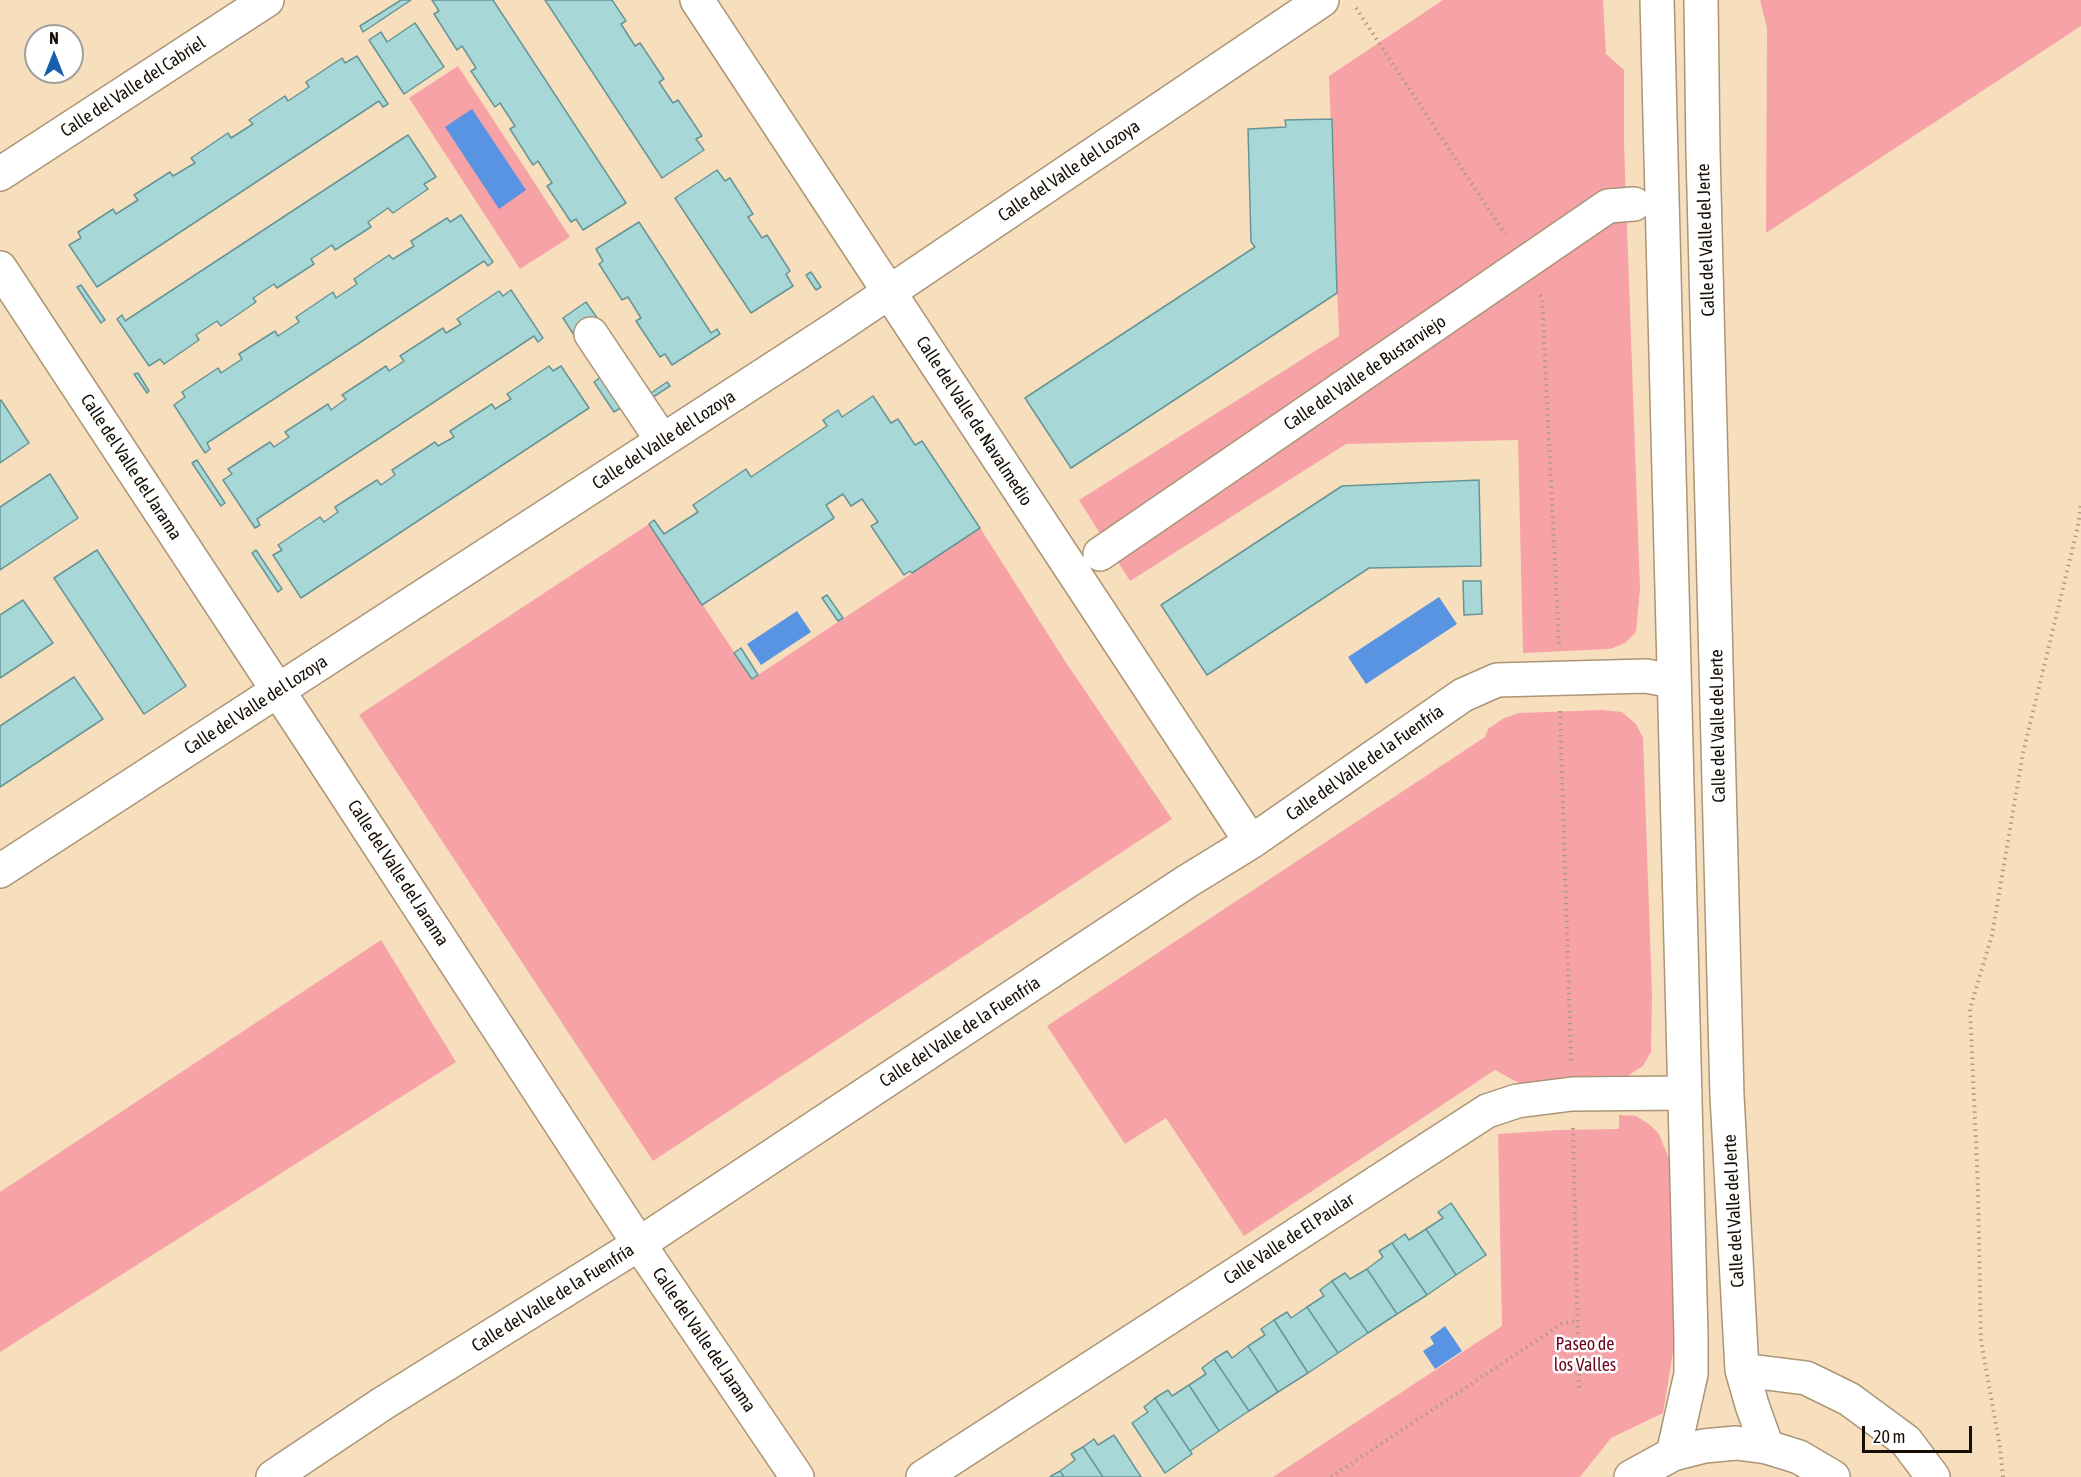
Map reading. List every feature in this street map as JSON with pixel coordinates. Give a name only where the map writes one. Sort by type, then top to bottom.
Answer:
[{"type":"street","name":"Calle del Valle del Cabriel","points":[[0,174],[267,0]]},
{"type":"street","name":"Calle del Valle de Navalmedio","points":[[697,0],[1251,842]]},
{"type":"street","name":"Calle del Valle del Lozoya","points":[[0,872],[889,291],[1322,0]]},
{"type":"street","points":[[1657,0],[1691,1336],[1691,1374],[1673,1454]]},
{"type":"street","name":"Calle del Valle del Jerte","points":[[1701,0],[1725,1021],[1742,1370],[1767,1447]]},
{"type":"street","name":"Calle del Valle de Bustarviejo","points":[[1100,554],[1608,206],[1634,204]]},
{"type":"street","name":"Calle del Valle del Jarama","points":[[0,268],[639,1244],[797,1477]]},
{"type":"street","points":[[591,334],[662,440]]},
{"type":"street","name":"Calle del Valle de la Fuenfría","points":[[273,1477],[382,1404],[639,1244],[1186,882],[1251,842],[1463,695],[1497,680],[1646,676],[1673,681]]},
{"type":"street","name":"Calle Valle de El Paular","points":[[923,1477],[1487,1111],[1517,1101],[1572,1094],[1685,1093]]},
{"type":"street","points":[[1742,1370],[1806,1378],[1849,1399],[1906,1441],[1933,1477]]},
{"type":"street","points":[[1631,1477],[1673,1454],[1704,1446],[1736,1443],[1767,1447],[1799,1457],[1833,1477]]},
{"type":"path","points":[[2003,1477],[2000,1446],[1981,1341],[1978,1189],[1970,1009],[1992,935],[2023,753],[2079,526],[2081,504]]},
{"type":"path","points":[[1331,1477],[1563,1323],[1577,1321]]},
{"type":"green space","points":[[1443,0],[1603,0],[1606,54],[1624,70],[1624,143],[1640,589],[1636,632],[1625,643],[1610,649],[1523,653],[1518,440],[1346,444],[1130,581],[1079,500],[1339,336],[1329,76]]},
{"type":"green space","points":[[1760,0],[2081,0],[2081,26],[1766,233],[1767,28]]},
{"type":"green space","points":[[458,66],[570,237],[520,269],[409,98]]},
{"type":"green space","points":[[649,524],[752,679],[980,528],[1067,664],[1172,819],[653,1161],[359,715]]},
{"type":"green space","points":[[1602,710],[1622,712],[1636,724],[1643,738],[1652,994],[1651,1052],[1643,1066],[1626,1077],[1519,1083],[1495,1070],[1244,1236],[1166,1118],[1125,1144],[1047,1026],[1485,737],[1488,729],[1504,718],[1519,713]]},
{"type":"green space","points":[[381,940],[456,1062],[0,1352],[0,1192]]},
{"type":"green space","name":"Paseo de los Valles","points":[[1619,1115],[1636,1116],[1649,1124],[1659,1134],[1669,1159],[1674,1346],[1663,1413],[1611,1438],[1580,1477],[1273,1477],[1502,1326],[1498,1134],[1619,1129]]},
{"type":"water","points":[[472,109],[526,190],[499,209],[445,127]]},
{"type":"water","points":[[1439,597],[1457,624],[1366,684],[1348,657]]},
{"type":"water","points":[[797,611],[811,632],[761,665],[747,644]]},
{"type":"water","points":[[1445,1326],[1462,1351],[1435,1369],[1423,1351],[1434,1344],[1430,1337]]},
{"type":"building","points":[[401,0],[411,0],[363,32],[360,26]]},
{"type":"building","points":[[432,0],[493,0],[626,203],[583,230],[576,219],[571,222],[547,186],[552,183],[538,161],[533,165],[510,129],[515,126],[500,103],[495,107],[471,71],[476,68],[462,46],[457,50],[434,14],[439,11]]},
{"type":"building","points":[[545,0],[612,0],[626,21],[621,24],[635,46],[640,43],[664,79],[659,82],[673,103],[678,100],[702,136],[696,139],[704,150],[662,178]]},
{"type":"building","points":[[415,23],[444,67],[404,94],[369,40],[381,32],[387,42]]},
{"type":"building","points":[[357,56],[388,104],[383,107],[379,101],[97,287],[69,245],[81,238],[78,232],[113,209],[116,214],[138,200],[134,195],[170,172],[173,176],[195,163],[191,158],[228,133],[231,138],[253,124],[249,120],[285,96],[288,101],[309,87],[306,82],[342,58],[345,63]]},
{"type":"building","points":[[1332,119],[1337,293],[1071,468],[1025,398],[1255,247],[1251,242],[1248,129],[1286,127],[1285,120]]},
{"type":"building","points":[[408,135],[436,177],[424,184],[428,189],[393,213],[388,208],[368,222],[371,227],[335,250],[332,245],[311,259],[314,264],[277,288],[274,284],[253,298],[256,302],[221,326],[217,321],[196,335],[199,340],[164,364],[160,359],[149,366],[117,319],[122,315],[125,321]]},
{"type":"building","points":[[717,170],[725,181],[730,178],[753,214],[748,217],[762,238],[767,235],[790,271],[786,274],[793,286],[751,313],[675,198]]},
{"type":"building","points":[[461,215],[493,262],[488,266],[484,261],[207,443],[210,449],[205,453],[174,405],[185,397],[182,392],[218,368],[221,373],[242,359],[239,354],[275,331],[278,336],[299,322],[296,317],[333,292],[336,298],[357,284],[354,279],[389,255],[393,259],[414,246],[411,241],[447,218],[450,222]]},
{"type":"building","points":[[639,222],[711,333],[717,329],[720,334],[672,365],[665,354],[660,357],[636,321],[641,318],[628,297],[622,300],[599,264],[603,261],[596,249]]},
{"type":"building","points":[[811,272],[821,287],[816,290],[806,275]]},
{"type":"building","points":[[81,285],[105,320],[101,323],[77,287]]},
{"type":"building","points":[[511,290],[543,338],[538,342],[534,336],[257,519],[260,525],[255,528],[223,480],[232,474],[228,469],[270,442],[274,447],[289,437],[285,432],[328,404],[331,410],[346,399],[342,395],[386,366],[389,371],[404,361],[400,356],[443,328],[446,333],[461,324],[457,319],[499,291],[503,296]]},
{"type":"building","points":[[586,302],[600,322],[576,338],[563,318]]},
{"type":"building","points":[[549,366],[553,371],[561,366],[589,408],[301,598],[273,555],[282,550],[278,545],[320,517],[324,522],[338,512],[335,507],[377,480],[381,485],[395,475],[392,470],[435,442],[438,446],[454,437],[450,431],[492,404],[495,409],[511,399],[507,394]]},
{"type":"building","points":[[138,373],[149,391],[147,393],[134,374]]},
{"type":"building","points":[[602,376],[622,407],[614,412],[594,382]]},
{"type":"building","points":[[667,382],[670,386],[650,399],[641,386],[645,384],[651,393]]},
{"type":"building","points":[[873,396],[891,423],[898,419],[915,445],[922,441],[980,528],[912,573],[910,571],[904,575],[871,526],[878,522],[862,499],[851,506],[843,494],[826,505],[834,518],[702,605],[649,524],[654,520],[664,534],[698,512],[693,505],[746,469],[751,477],[827,426],[823,420],[838,410],[842,417]]},
{"type":"building","points":[[0,401],[29,443],[0,463]]},
{"type":"building","points":[[197,460],[225,503],[221,506],[192,463]]},
{"type":"building","points":[[50,474],[78,518],[0,570],[0,507]]},
{"type":"building","points":[[1479,480],[1481,566],[1369,568],[1207,675],[1161,605],[1342,486]]},
{"type":"building","points":[[97,550],[186,686],[144,714],[54,578]]},
{"type":"building","points":[[256,550],[282,589],[278,592],[252,553]]},
{"type":"building","points":[[1463,581],[1481,581],[1482,614],[1464,615]]},
{"type":"building","points":[[827,595],[843,618],[838,621],[822,598]]},
{"type":"building","points":[[23,600],[53,643],[0,678],[0,615]]},
{"type":"building","points":[[741,648],[758,675],[752,679],[734,653]]},
{"type":"building","points":[[74,677],[103,719],[0,787],[0,726]]},
{"type":"building","points":[[1451,1203],[1486,1255],[1456,1275],[1426,1229],[1443,1218],[1438,1212]]},
{"type":"building","points":[[1426,1229],[1456,1275],[1427,1295],[1392,1243],[1405,1234],[1409,1240]]},
{"type":"building","points":[[1392,1243],[1427,1295],[1397,1314],[1367,1269],[1383,1257],[1379,1251]]},
{"type":"building","points":[[1367,1269],[1397,1314],[1368,1333],[1332,1281],[1345,1273],[1350,1279]]},
{"type":"building","points":[[1332,1281],[1368,1333],[1338,1353],[1307,1307],[1324,1296],[1320,1290]]},
{"type":"building","points":[[1307,1307],[1338,1353],[1308,1373],[1274,1320],[1287,1312],[1291,1318]]},
{"type":"building","points":[[1274,1320],[1308,1373],[1278,1392],[1248,1346],[1265,1335],[1261,1329]]},
{"type":"building","points":[[1248,1346],[1278,1392],[1249,1411],[1214,1359],[1227,1351],[1232,1358]]},
{"type":"building","points":[[1214,1359],[1249,1411],[1219,1431],[1189,1385],[1206,1374],[1202,1368]]},
{"type":"building","points":[[1189,1385],[1219,1431],[1190,1451],[1155,1398],[1168,1390],[1172,1396]]},
{"type":"building","points":[[1155,1398],[1192,1454],[1165,1473],[1132,1423],[1148,1412],[1144,1407]]},
{"type":"building","points":[[1114,1435],[1141,1477],[1103,1477],[1083,1447],[1094,1439],[1098,1445]]},
{"type":"building","points":[[1083,1447],[1103,1477],[1064,1477],[1060,1471],[1075,1460],[1071,1454]]},
{"type":"building","points":[[1060,1471],[1064,1477],[1050,1477],[1051,1476]]}]
